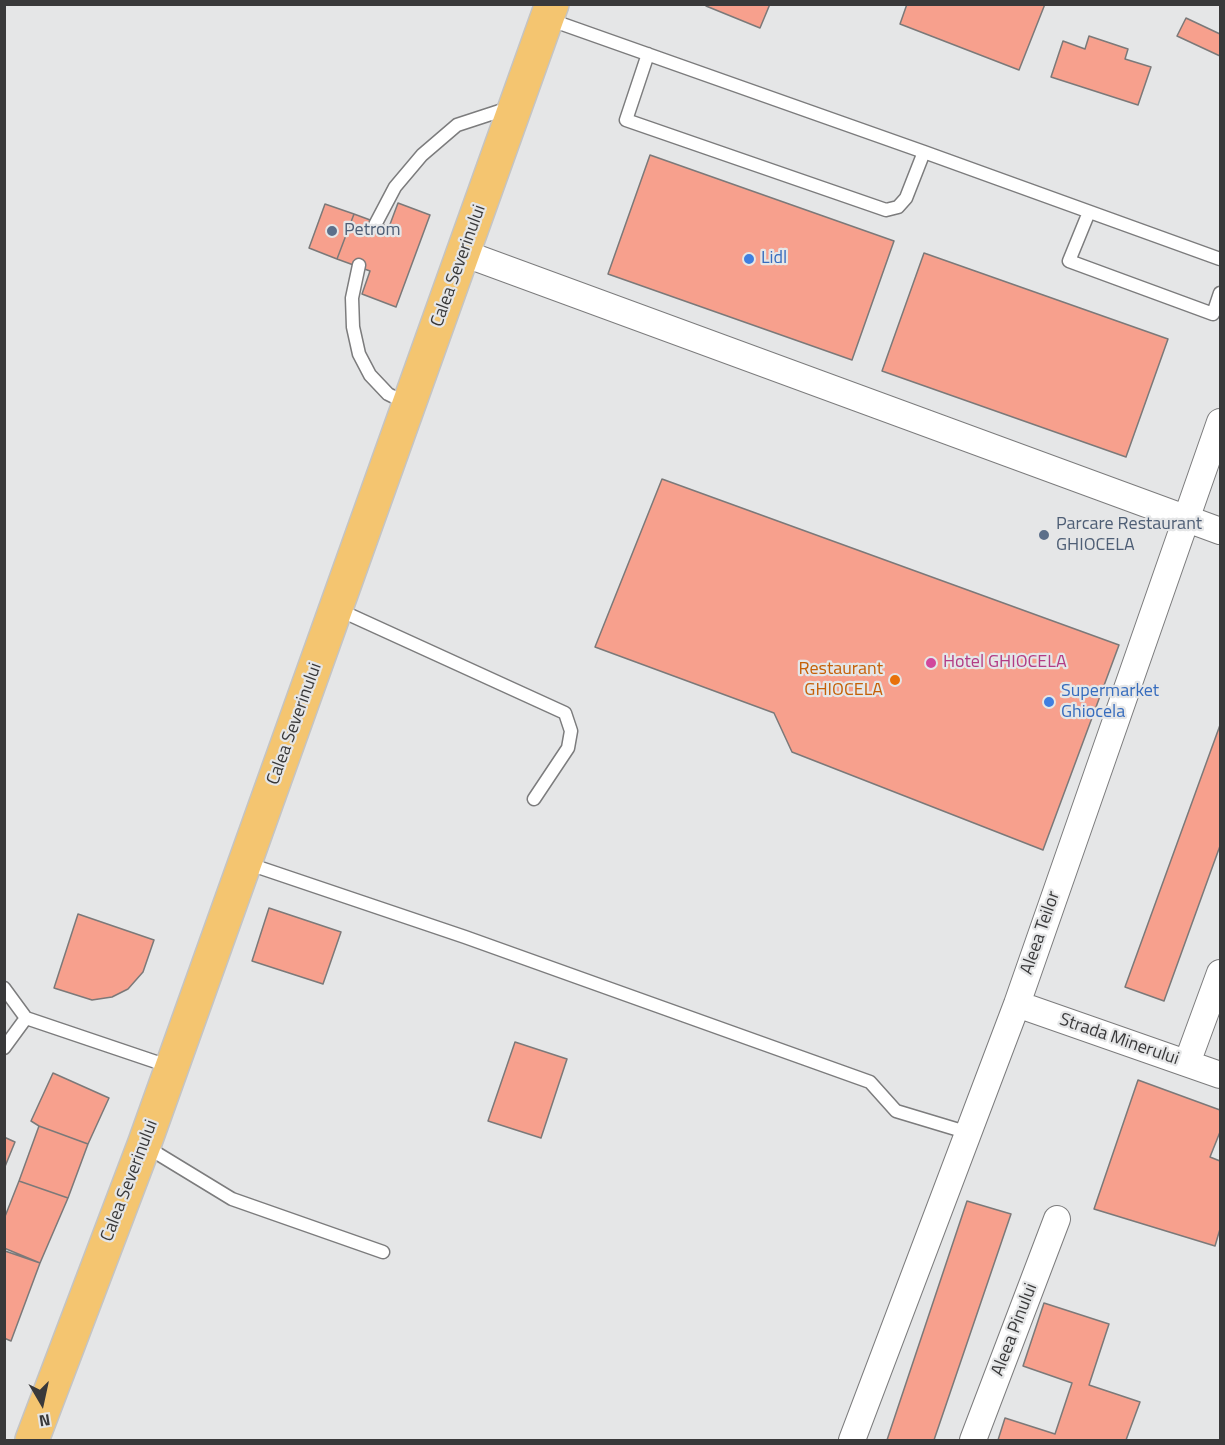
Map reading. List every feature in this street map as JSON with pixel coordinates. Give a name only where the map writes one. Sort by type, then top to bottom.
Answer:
[{"type":"main road","name":"Calea Severinului","points":[[32,1440],[144,1146],[550,11]]},
{"type":"street","points":[[463,253],[1221,531]]},
{"type":"street","name":"Aleea Teilor","points":[[852,1440],[1017,1004],[1221,422]]},
{"type":"street","points":[[1187,1063],[1221,973]]},
{"type":"street","name":"Strada Minerului","points":[[1017,1004],[1221,1075]]},
{"type":"street","name":"Aleea Pinului","points":[[973,1440],[1056,1219]]},
{"type":"lane","points":[[550,11],[648,54],[1221,259]]},
{"type":"lane","points":[[648,54],[626,120],[886,210],[898,207],[906,198],[924,152]]},
{"type":"lane","points":[[375,225],[395,187],[422,155],[458,125],[516,105]]},
{"type":"lane","points":[[1089,212],[1069,261],[1213,314],[1221,293]]},
{"type":"lane","points":[[359,265],[352,298],[353,327],[358,354],[370,375],[388,394],[409,405]]},
{"type":"lane","points":[[336,608],[565,713],[571,731],[568,748],[534,799]]},
{"type":"lane","points":[[245,863],[465,937],[870,1082],[896,1111],[969,1133]]},
{"type":"lane","points":[[4,988],[26,1018],[172,1067]]},
{"type":"lane","points":[[4,1048],[26,1018]]},
{"type":"lane","points":[[144,1146],[232,1199],[383,1252]]},
{"type":"building","points":[[707,4],[770,4],[760,28],[706,6]]},
{"type":"building","points":[[907,4],[1045,4],[1019,70],[900,24]]},
{"type":"building","points":[[1186,18],[1220,34],[1220,56],[1177,36]]},
{"type":"building","points":[[1089,36],[1128,49],[1125,59],[1151,67],[1138,105],[1051,77],[1063,41],[1085,49]]},
{"type":"building","points":[[650,155],[894,241],[852,360],[608,274]]},
{"type":"building","points":[[398,203],[430,215],[396,307],[362,294],[370,271],[337,259],[354,214],[389,227]]},
{"type":"building","name":"Petrom","points":[[325,204],[354,214],[337,259],[309,248]]},
{"type":"building","points":[[924,253],[1168,339],[1126,457],[882,371]]},
{"type":"building","name":"Restaurant GHIOCELA","points":[[662,479],[1119,645],[1043,850],[792,752],[774,713],[595,647]]},
{"type":"building","points":[[1220,725],[1220,846],[1164,1001],[1125,987]]},
{"type":"building","points":[[269,908],[341,932],[323,984],[252,961]]},
{"type":"building","points":[[78,914],[154,940],[143,972],[128,989],[112,997],[92,1000],[54,988]]},
{"type":"building","points":[[515,1042],[567,1059],[541,1138],[488,1121]]},
{"type":"building","points":[[53,1073],[109,1098],[88,1144],[31,1121]]},
{"type":"building","points":[[1138,1080],[1220,1110],[1220,1132],[1210,1157],[1220,1161],[1220,1229],[1215,1246],[1094,1209]]},
{"type":"building","points":[[39,1126],[88,1144],[68,1198],[19,1181]]},
{"type":"building","points":[[4,1137],[15,1142],[4,1169]]},
{"type":"building","points":[[19,1181],[68,1198],[40,1263],[4,1248],[4,1219]]},
{"type":"building","points":[[967,1201],[1011,1214],[934,1440],[887,1440]]},
{"type":"building","points":[[5,1251],[40,1263],[11,1341],[4,1338]]},
{"type":"building","points":[[1044,1303],[1109,1324],[1089,1385],[1140,1402],[1126,1440],[998,1440],[1005,1418],[1055,1434],[1072,1383],[1023,1366]]},
{"type":"place","name":"Petrom","points":[[332,231]]},
{"type":"place","name":"Lidl","points":[[749,259]]},
{"type":"place","name":"Parcare Restaurant GHIOCELA","points":[[1044,535]]},
{"type":"place","name":"Hotel GHIOCELA","points":[[931,663]]},
{"type":"place","name":"Restaurant GHIOCELA","points":[[895,680]]},
{"type":"place","name":"Supermarket Ghiocela","points":[[1049,702]]}]
